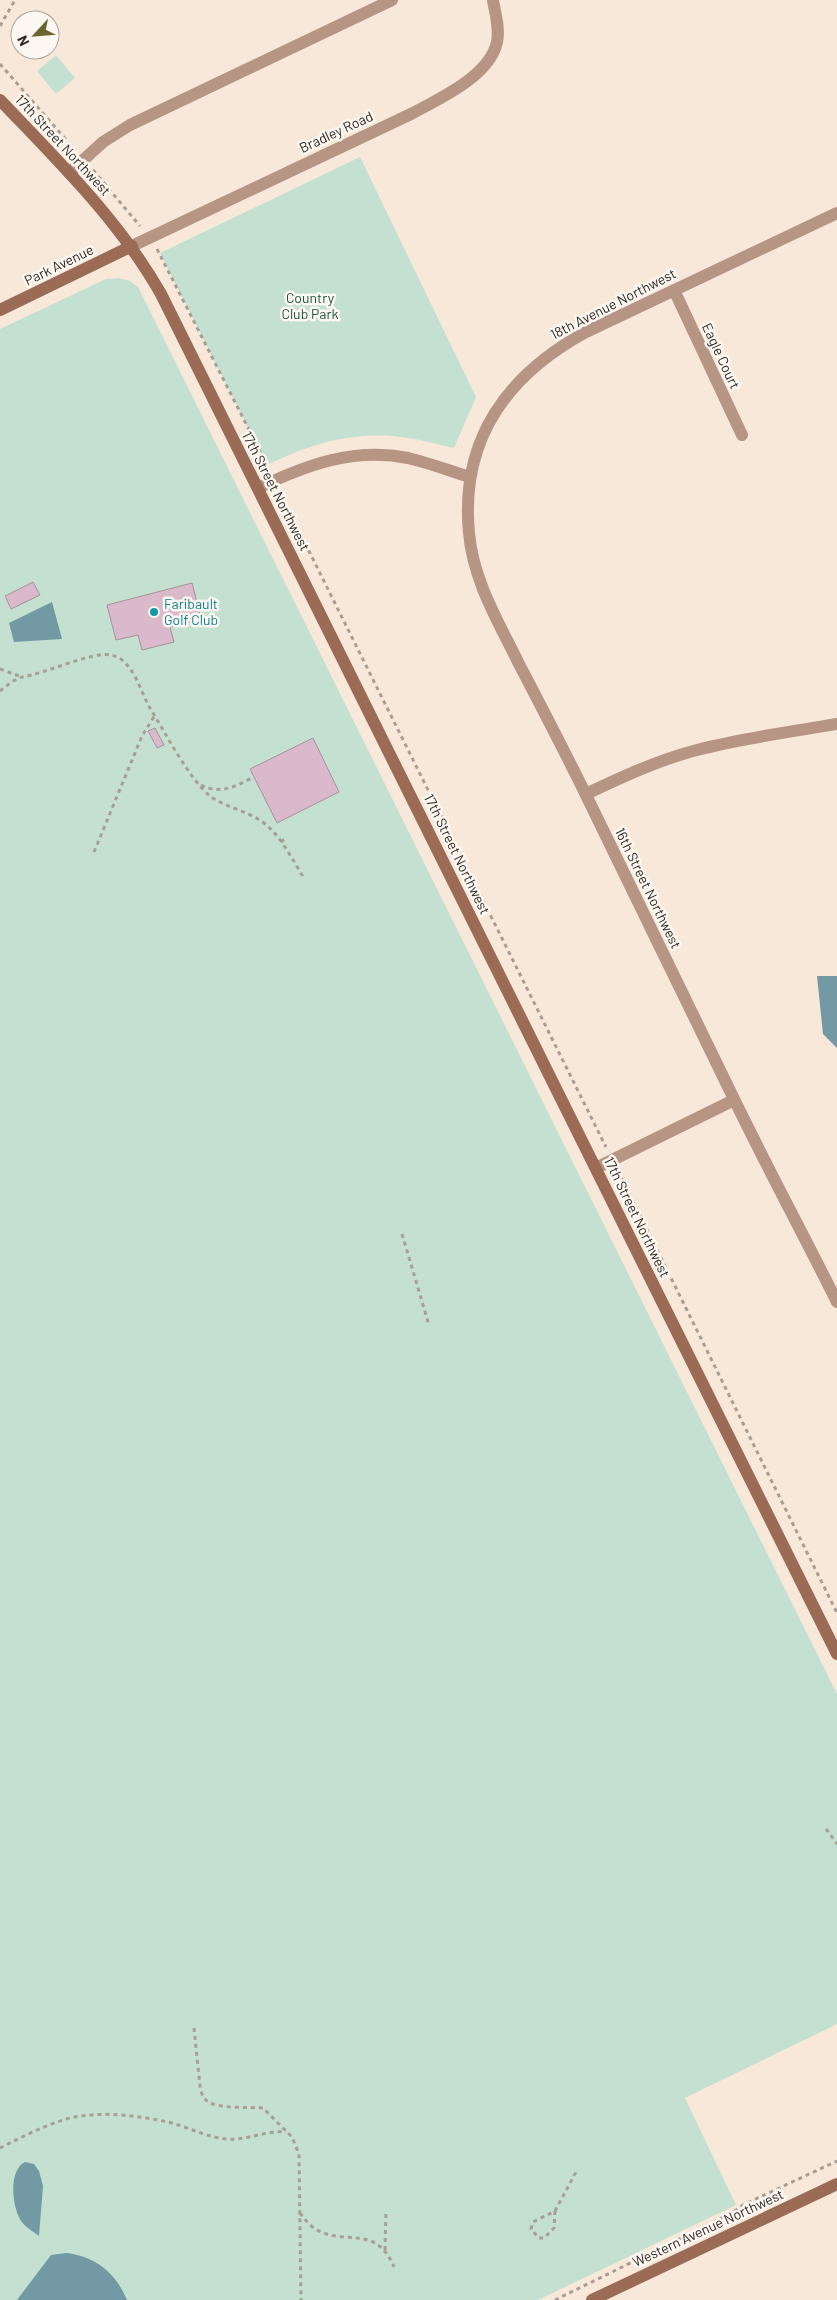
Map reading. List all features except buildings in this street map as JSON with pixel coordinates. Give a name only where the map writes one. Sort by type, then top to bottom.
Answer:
[{"type":"street","points":[[69,173],[104,142],[130,124],[374,4],[392,0]]},
{"type":"street","name":"Bradley Road","points":[[132,246],[411,114],[449,93],[479,72],[490,59],[498,42],[497,24],[492,0]]},
{"type":"street","name":"17th Street Northwest","points":[[0,100],[111,219],[132,246],[160,294],[837,1654]]},
{"type":"street","name":"18th Avenue Northwest","points":[[470,477],[482,438],[505,397],[524,376],[566,343],[837,212]]},
{"type":"street","name":"Park Avenue","points":[[0,310],[132,246]]},
{"type":"street","name":"Eagle Court","points":[[674,290],[742,434]]},
{"type":"street","points":[[258,488],[303,468],[348,455],[373,454],[409,458],[470,477]]},
{"type":"street","name":"16th Street Northwest","points":[[470,477],[468,532],[477,575],[490,606],[586,794],[734,1100],[837,1302]]},
{"type":"street","points":[[586,794],[647,766],[696,750],[837,724]]},
{"type":"street","points":[[596,1168],[734,1100]]},
{"type":"street","name":"Western Avenue Northwest","points":[[592,2300],[837,2184]]},
{"type":"path","points":[[0,26],[15,0]]},
{"type":"path","points":[[0,691],[12,681],[22,677],[94,656],[111,655],[125,662],[132,671],[154,715],[198,784],[211,796],[260,820],[281,842],[304,878]]},
{"type":"path","points":[[0,669],[22,677]]},
{"type":"path","points":[[94,852],[142,736],[154,715]]},
{"type":"path","points":[[198,784],[219,791],[230,789],[254,777]]},
{"type":"path","points":[[281,842],[286,836]]},
{"type":"path","points":[[402,1234],[429,1325]]},
{"type":"path","points":[[826,1829],[837,1844]]},
{"type":"path","points":[[194,2028],[200,2086],[202,2094],[207,2101],[218,2105],[263,2108],[296,2144],[299,2154],[301,2300]]},
{"type":"path","points":[[0,2148],[63,2120],[96,2115],[155,2119],[182,2125],[202,2134],[228,2139],[277,2131],[286,2132]]},
{"type":"path","points":[[555,2300],[732,2213],[743,2205],[837,2161]]},
{"type":"path","points":[[554,2211],[533,2222],[531,2229],[539,2238],[544,2238],[554,2228],[554,2211],[576,2172]]},
{"type":"path","points":[[385,2250],[386,2211]]},
{"type":"path","points":[[300,2213],[312,2227],[323,2232],[381,2244],[394,2267]]},
{"type":"green space","points":[[50,60],[60,60],[75,78],[56,94],[37,71]]},
{"type":"green space","name":"Country Club Park","points":[[360,157],[476,397],[454,448],[408,438],[365,436],[315,445],[267,465],[160,253]]},
{"type":"green space","name":"Faribault Golf Club","points":[[119,278],[130,281],[138,287],[837,1694],[837,2024],[685,2098],[736,2205],[538,2300],[0,2300],[0,329],[106,279]]},
{"type":"water","points":[[52,602],[62,639],[14,642],[9,623]]},
{"type":"water","points":[[817,976],[837,976],[837,1048],[823,1034]]},
{"type":"water","points":[[25,2162],[34,2164],[39,2171],[43,2186],[39,2236],[27,2228],[21,2221],[15,2207],[14,2180],[20,2166]]},
{"type":"water","points":[[66,2253],[95,2262],[111,2274],[127,2300],[17,2300],[51,2255]]},
{"type":"place","name":"Faribault Golf Club","points":[[154,612]]}]
